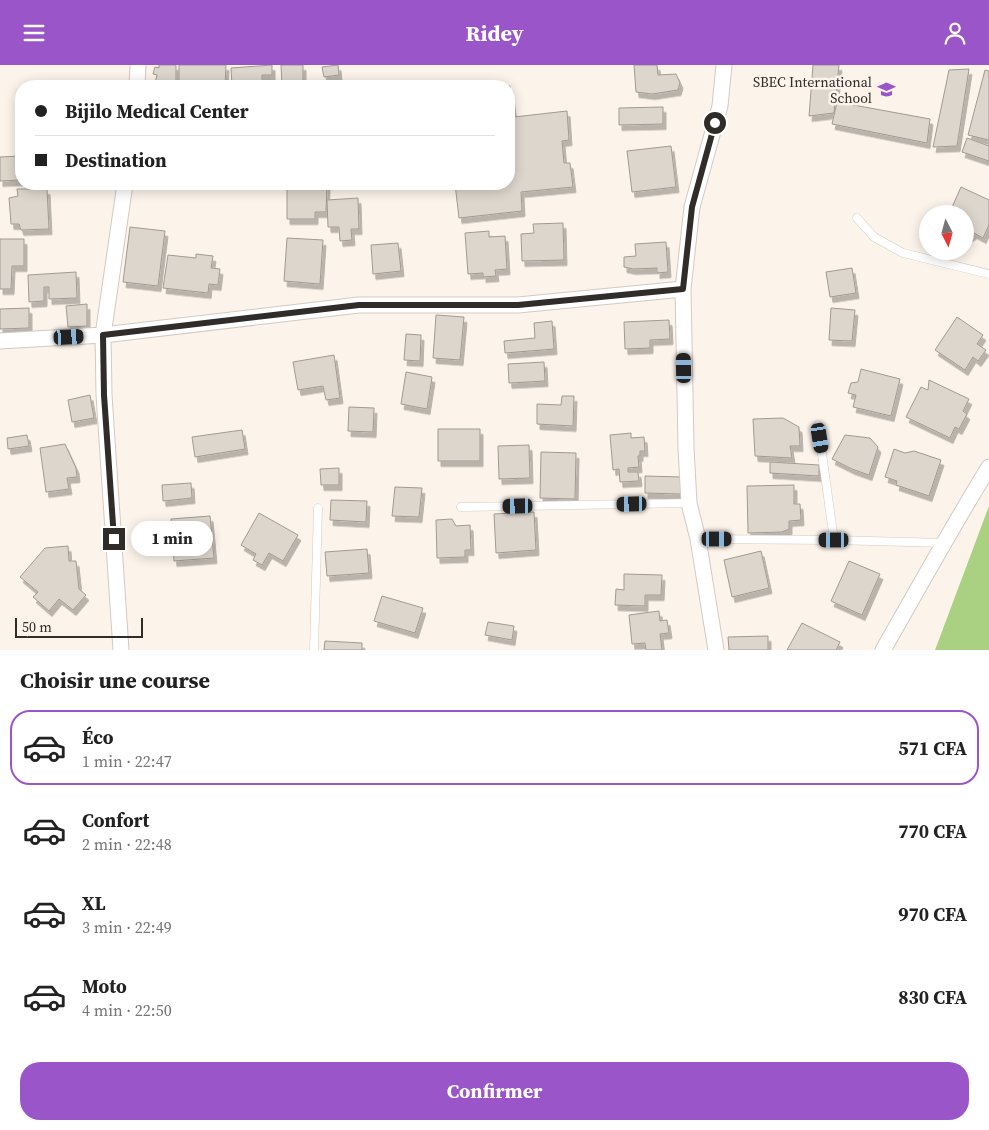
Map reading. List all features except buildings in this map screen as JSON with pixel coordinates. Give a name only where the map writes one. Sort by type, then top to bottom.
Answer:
[{"type":"street","points":[[137,80],[138,65]]},
{"type":"street","points":[[716,650],[698,539],[689,503],[683,289],[692,207],[720,106],[724,65]]},
{"type":"street","points":[[121,650],[104,395],[103,335],[124,190]]},
{"type":"street","points":[[0,341],[103,335],[359,305],[518,305],[683,289]]},
{"type":"street","points":[[883,650],[989,467]]},
{"type":"lane","points":[[857,218],[874,237],[903,253],[989,274]]},
{"type":"lane","points":[[818,425],[834,540]]},
{"type":"lane","points":[[461,507],[689,503]]},
{"type":"lane","points":[[314,650],[318,508]]},
{"type":"lane","points":[[698,539],[945,543]]},
{"type":"green space","points":[[989,506],[989,650],[935,650]]},
{"type":"place","name":"SBEC International School","points":[[886,90]]},
{"type":"route","points":[[114,539],[104,395],[103,335],[359,305],[518,305],[683,289],[692,207],[715,123]]}]
